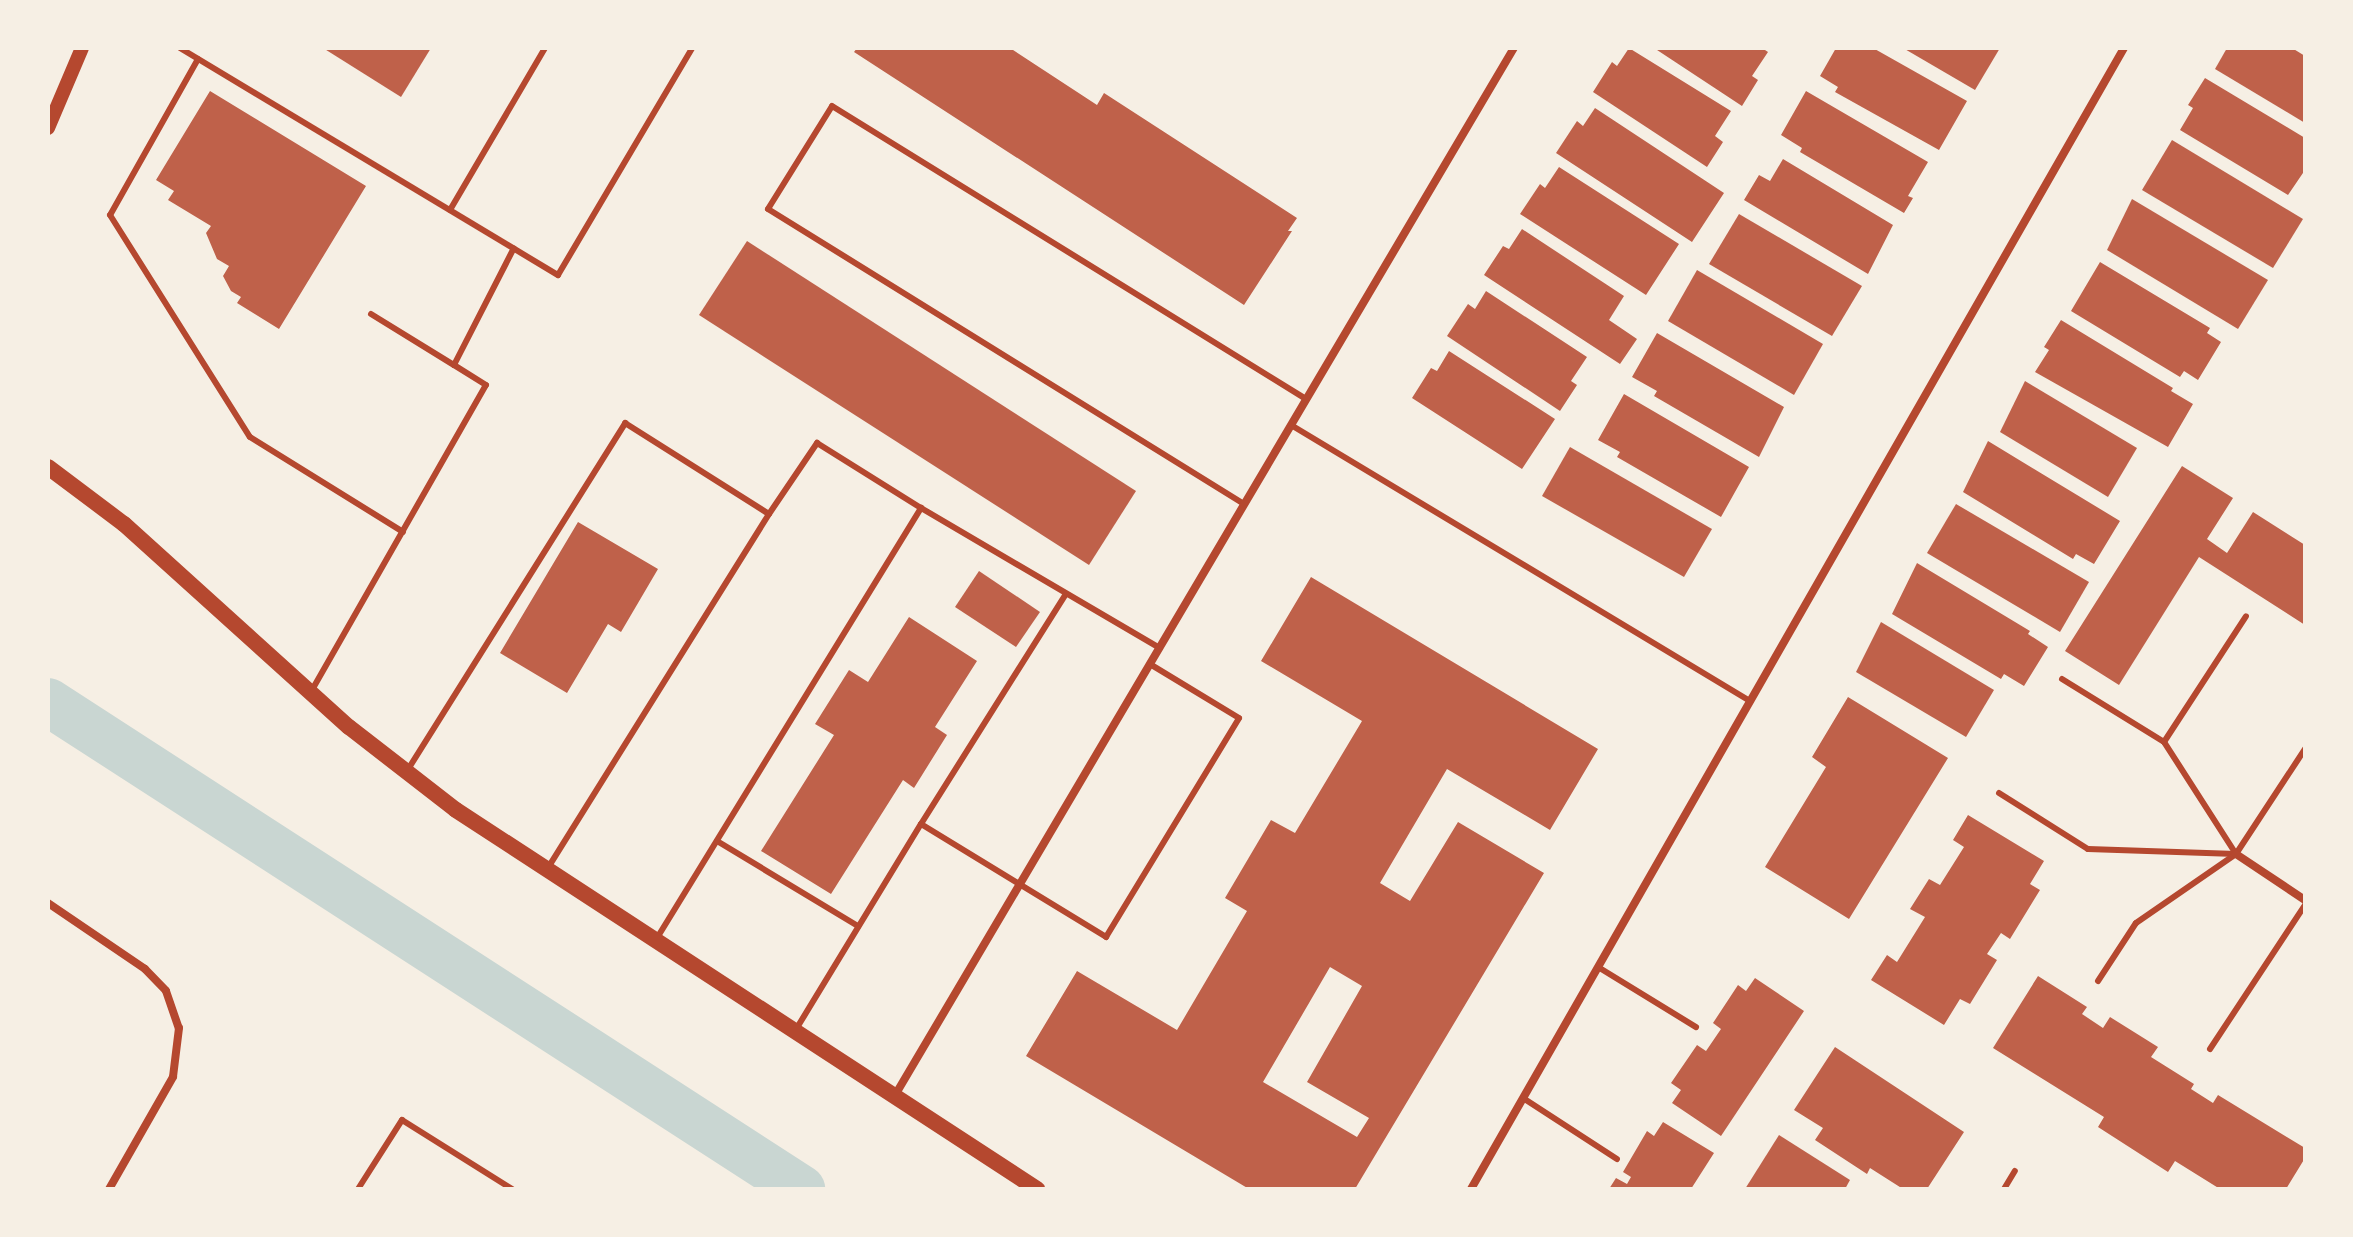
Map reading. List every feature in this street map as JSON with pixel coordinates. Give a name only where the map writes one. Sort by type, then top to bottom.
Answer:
[{"type":"main road","points":[[48,467],[124,524],[310,693],[456,810],[1037,1189]]},
{"type":"street","points":[[48,128],[82,48]]},
{"type":"street","points":[[894,1097],[1514,48]]},
{"type":"street","points":[[1471,1189],[2124,48]]},
{"type":"street","points":[[2236,854],[2305,902]]},
{"type":"street","points":[[48,903],[145,969],[166,991],[175,1008],[179,1052],[173,1077],[109,1189]]},
{"type":"lane","points":[[180,48],[558,275],[692,48]]},
{"type":"lane","points":[[450,210],[545,48]]},
{"type":"lane","points":[[198,59],[110,215],[250,437],[403,532]]},
{"type":"lane","points":[[1244,504],[768,209],[832,106],[1306,399]]},
{"type":"lane","points":[[454,365],[514,248]]},
{"type":"lane","points":[[310,693],[486,385],[371,314]]},
{"type":"lane","points":[[407,772],[625,423],[769,514]]},
{"type":"lane","points":[[1291,425],[1750,701]]},
{"type":"lane","points":[[547,870],[769,514],[817,443],[921,508],[1160,648]]},
{"type":"lane","points":[[655,941],[921,508]]},
{"type":"lane","points":[[795,1032],[1066,594]]},
{"type":"lane","points":[[2164,742],[2246,616]]},
{"type":"lane","points":[[921,824],[1106,937],[1239,718],[1150,664]]},
{"type":"lane","points":[[2062,679],[2164,742],[2236,854]]},
{"type":"lane","points":[[2098,981],[2136,923],[2236,854],[2305,749]]},
{"type":"lane","points":[[1999,793],[2088,849],[2236,854]]},
{"type":"lane","points":[[717,841],[858,926]]},
{"type":"lane","points":[[2210,1049],[2305,902]]},
{"type":"lane","points":[[1598,967],[1696,1027]]},
{"type":"lane","points":[[1523,1098],[1617,1159]]},
{"type":"lane","points":[[358,1189],[402,1120],[512,1189]]},
{"type":"lane","points":[[2004,1189],[2015,1171]]},
{"type":"building","points":[[323,48],[431,48],[401,97]]},
{"type":"building","points":[[857,48],[1010,48],[1097,105],[1104,93],[1297,218],[1288,231],[1292,231],[1244,305],[854,52]]},
{"type":"building","points":[[1629,48],[1731,111],[1715,136],[1723,142],[1707,167],[1593,92],[1612,62],[1617,66]]},
{"type":"building","points":[[1654,48],[1762,48],[1768,52],[1752,76],[1758,80],[1742,106]]},
{"type":"building","points":[[1836,48],[1873,48],[1967,101],[1939,150],[1835,92],[1838,87],[1820,76]]},
{"type":"building","points":[[1903,48],[2000,48],[1975,90]]},
{"type":"building","points":[[2227,48],[2292,48],[2305,56],[2305,123],[2215,69]]},
{"type":"building","points":[[2205,78],[2305,138],[2305,170],[2288,195],[2180,130],[2193,108],[2188,105]]},
{"type":"building","points":[[210,91],[366,186],[279,329],[237,303],[241,297],[231,291],[223,276],[229,266],[217,259],[206,233],[211,226],[168,200],[174,191],[156,180]]},
{"type":"building","points":[[1806,91],[1928,162],[1908,196],[1913,198],[1904,213],[1800,152],[1802,148],[1781,135]]},
{"type":"building","points":[[1595,108],[1724,193],[1692,242],[1556,153],[1577,121],[1583,126]]},
{"type":"building","points":[[2172,140],[2303,219],[2273,268],[2142,190]]},
{"type":"building","points":[[1783,159],[1893,225],[1868,274],[1744,200],[1759,175],[1770,181]]},
{"type":"building","points":[[1559,167],[1679,244],[1646,295],[1520,214],[1540,184],[1545,188]]},
{"type":"building","points":[[2132,199],[2268,280],[2238,329],[2107,250]]},
{"type":"building","points":[[1739,214],[1862,286],[1832,336],[1709,264]]},
{"type":"building","points":[[1522,229],[1624,296],[1609,320],[1637,339],[1620,364],[1484,275],[1503,246],[1509,249]]},
{"type":"building","points":[[747,241],[1136,491],[1089,565],[699,315]]},
{"type":"building","points":[[2100,262],[2210,328],[2207,333],[2221,342],[2198,380],[2184,371],[2180,377],[2071,311]]},
{"type":"building","points":[[1697,270],[1823,344],[1794,395],[1668,321]]},
{"type":"building","points":[[1486,291],[1587,357],[1571,381],[1577,385],[1560,411],[1447,336],[1468,304],[1475,309]]},
{"type":"building","points":[[2061,320],[2173,388],[2171,391],[2193,404],[2168,447],[2035,372],[2049,350],[2044,347]]},
{"type":"building","points":[[1657,333],[1784,407],[1759,457],[1654,396],[1657,391],[1632,377]]},
{"type":"building","points":[[1449,351],[1555,419],[1522,469],[1412,398],[1431,368],[1437,371]]},
{"type":"building","points":[[2025,381],[2137,448],[2108,497],[2000,432]]},
{"type":"building","points":[[1624,394],[1749,467],[1721,517],[1617,457],[1620,452],[1598,440]]},
{"type":"building","points":[[1988,441],[2120,521],[2094,564],[2076,554],[2073,559],[1963,492]]},
{"type":"building","points":[[1570,447],[1712,529],[1684,577],[1542,496]]},
{"type":"building","points":[[2182,466],[2233,498],[2207,539],[2227,553],[2253,512],[2305,545],[2305,625],[2199,557],[2119,685],[2065,651]]},
{"type":"building","points":[[1956,504],[2089,582],[2060,632],[1927,553]]},
{"type":"building","points":[[578,522],[658,569],[621,632],[608,624],[567,693],[500,653]]},
{"type":"building","points":[[1917,563],[2030,631],[2028,634],[2048,647],[2024,686],[2004,674],[2001,679],[1892,614]]},
{"type":"building","points":[[979,571],[1040,612],[1016,647],[955,607]]},
{"type":"building","points":[[1311,577],[1598,749],[1550,830],[1447,769],[1380,883],[1410,901],[1458,822],[1544,873],[1355,1189],[1249,1189],[1026,1056],[1077,971],[1177,1030],[1247,911],[1225,898],[1271,820],[1295,833],[1362,721],[1261,661]],"holes":[[[1330,967],[1362,986],[1307,1082],[1369,1118],[1357,1137],[1263,1082]]]},
{"type":"building","points":[[909,617],[977,661],[935,727],[947,735],[914,788],[903,780],[831,894],[761,851],[834,735],[815,724],[849,670],[868,682]]},
{"type":"building","points":[[1881,622],[1994,690],[1966,737],[1856,672]]},
{"type":"building","points":[[1848,697],[1948,758],[1849,919],[1765,867],[1826,767],[1812,757]]},
{"type":"building","points":[[1968,815],[2044,861],[2030,884],[2040,890],[2010,939],[2001,933],[1987,954],[1997,960],[1970,1004],[1960,999],[1944,1025],[1871,980],[1887,955],[1897,962],[1925,917],[1910,909],[1929,879],[1940,885],[1964,847],[1953,840]]},
{"type":"building","points":[[2038,976],[2087,1007],[2082,1014],[2103,1028],[2110,1017],[2158,1047],[2151,1057],[2194,1084],[2191,1089],[2213,1103],[2218,1095],[2305,1148],[2305,1158],[2286,1189],[2220,1189],[2175,1161],[2168,1172],[2098,1127],[2104,1117],[1993,1048]]},
{"type":"building","points":[[1755,978],[1804,1011],[1721,1136],[1672,1103],[1681,1090],[1671,1083],[1697,1045],[1706,1051],[1721,1029],[1713,1023],[1738,985],[1746,991]]},
{"type":"building","points":[[1835,1047],[1964,1132],[1927,1189],[1903,1189],[1870,1168],[1867,1174],[1815,1140],[1823,1128],[1794,1110]]},
{"type":"building","points":[[1663,1122],[1714,1153],[1691,1189],[1609,1189],[1616,1178],[1627,1184],[1631,1177],[1623,1172],[1647,1131],[1654,1136]]},
{"type":"building","points":[[1779,1135],[1850,1180],[1845,1189],[1745,1189]]},
{"type":"waterway","points":[[48,702],[801,1189]]}]
